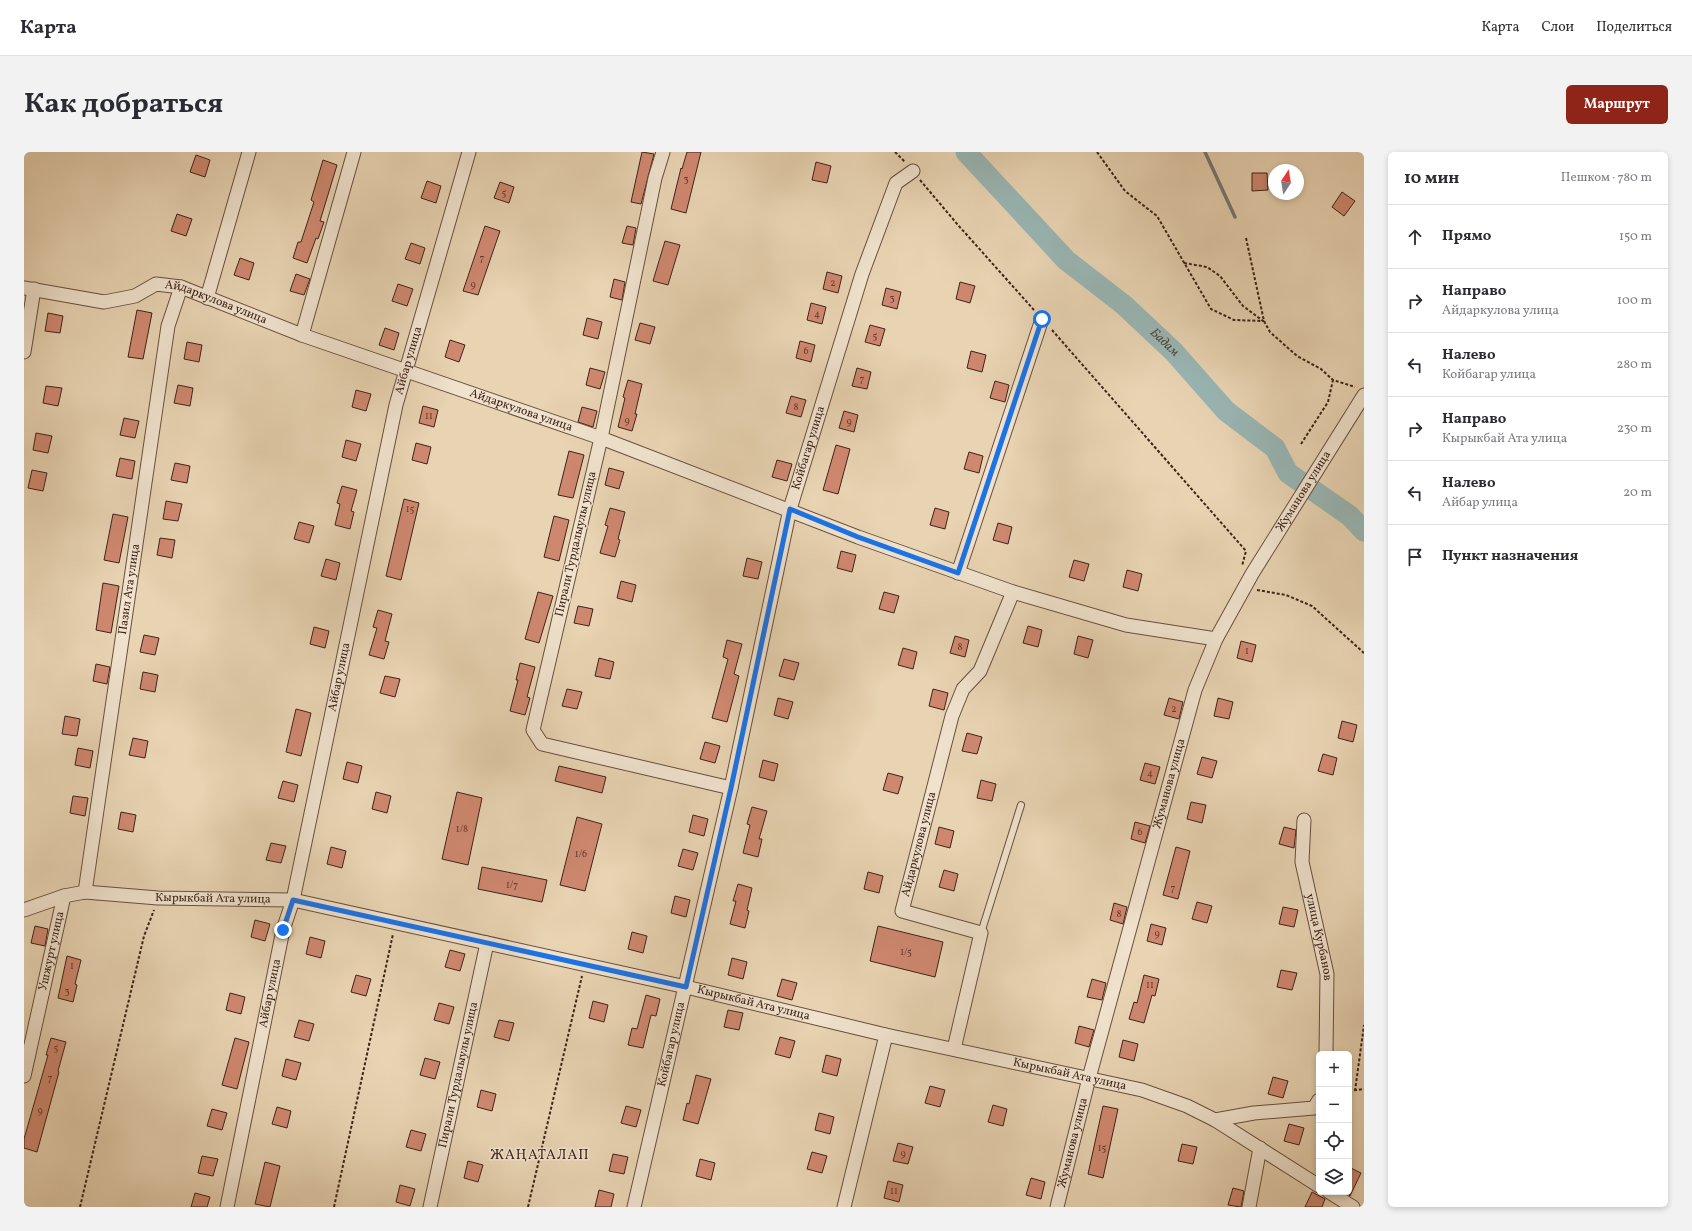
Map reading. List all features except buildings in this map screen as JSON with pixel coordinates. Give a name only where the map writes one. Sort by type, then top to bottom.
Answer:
[{"type":"street","points":[[207,298],[249,152]]},
{"type":"street","points":[[302,335],[354,152]]},
{"type":"street","name":"Айбар улица","points":[[227,1207],[283,930],[293,900],[396,405],[469,152]]},
{"type":"street","name":"Пирали Турдалыулы улица","points":[[663,152],[655,178],[601,438],[533,730],[542,744],[731,788]]},
{"type":"street","name":"Койбагар улица","points":[[634,1207],[731,788],[790,509],[862,274],[896,182],[913,171]]},
{"type":"street","name":"Айдаркулова улица","points":[[29,288],[104,302],[135,296],[156,284],[180,287],[302,335],[601,438],[790,509],[858,537],[1013,592],[1126,625],[1216,638]]},
{"type":"street","name":"Пазил Ата улица","points":[[85,892],[168,326],[180,287]]},
{"type":"street","points":[[24,352],[29,288]]},
{"type":"street","points":[[958,573],[1042,319]]},
{"type":"street","name":"Жуманова улица","points":[[1057,1207],[1089,1078],[1195,690],[1216,638],[1244,588],[1246,571],[1331,448],[1361,392]]},
{"type":"street","name":"Айдаркулова улица","points":[[981,932],[902,912],[952,716],[963,689],[980,671],[1013,592]]},
{"type":"street","name":"улица Курбанов","points":[[1304,820],[1302,862],[1327,974],[1326,1051]]},
{"type":"street","name":"Кырыкбай Ата улица","points":[[24,910],[64,896],[85,892],[158,898],[293,900],[686,987],[886,1035],[1142,1090],[1187,1106],[1215,1120],[1316,1184]]},
{"type":"street","name":"Ушжурт улица","points":[[24,1076],[64,896]]},
{"type":"street","points":[[954,1049],[981,932]]},
{"type":"street","name":"Пирали Турдалыулы улица","points":[[430,1207],[487,943]]},
{"type":"street","points":[[844,1207],[886,1035]]},
{"type":"street","points":[[1215,1120],[1254,1113],[1314,1108],[1316,1105]]},
{"type":"street","points":[[1249,1207],[1260,1148]]},
{"type":"street","points":[[1334,1195],[1353,1207]]},
{"type":"lane","points":[[981,932],[1021,805]]},
{"type":"path","points":[[895,152],[1246,551],[1246,571]]},
{"type":"path","points":[[1097,152],[1125,191],[1157,216],[1211,309],[1234,320],[1264,321]]},
{"type":"path","points":[[1246,238],[1264,321],[1270,332],[1297,356],[1321,369],[1333,380],[1361,392]]},
{"type":"path","points":[[1184,263],[1207,268],[1220,276],[1242,306],[1264,321]]},
{"type":"path","points":[[1301,444],[1328,402],[1333,380]]},
{"type":"path","points":[[1244,588],[1286,595],[1312,606],[1364,653]]},
{"type":"path","points":[[80,1207],[144,936],[158,898]]},
{"type":"path","points":[[334,1207],[395,923]]},
{"type":"path","points":[[528,1207],[585,965]]},
{"type":"path","points":[[1355,1091],[1364,1025]]},
{"type":"path","points":[[1352,1092],[1364,1089]]},
{"type":"waterway","name":"Бадам","points":[[966,152],[1066,260],[1124,305],[1174,352],[1226,411],[1275,448],[1288,473],[1350,516],[1364,531]]},
{"type":"waterway","points":[[1205,152],[1235,217]]},
{"type":"district","name":"ЖАҢАТАЛАП","points":[[540,1155]]},
{"type":"route","points":[[283,930],[293,900],[686,987],[731,788],[790,509],[858,537],[958,573],[1042,319]]}]
